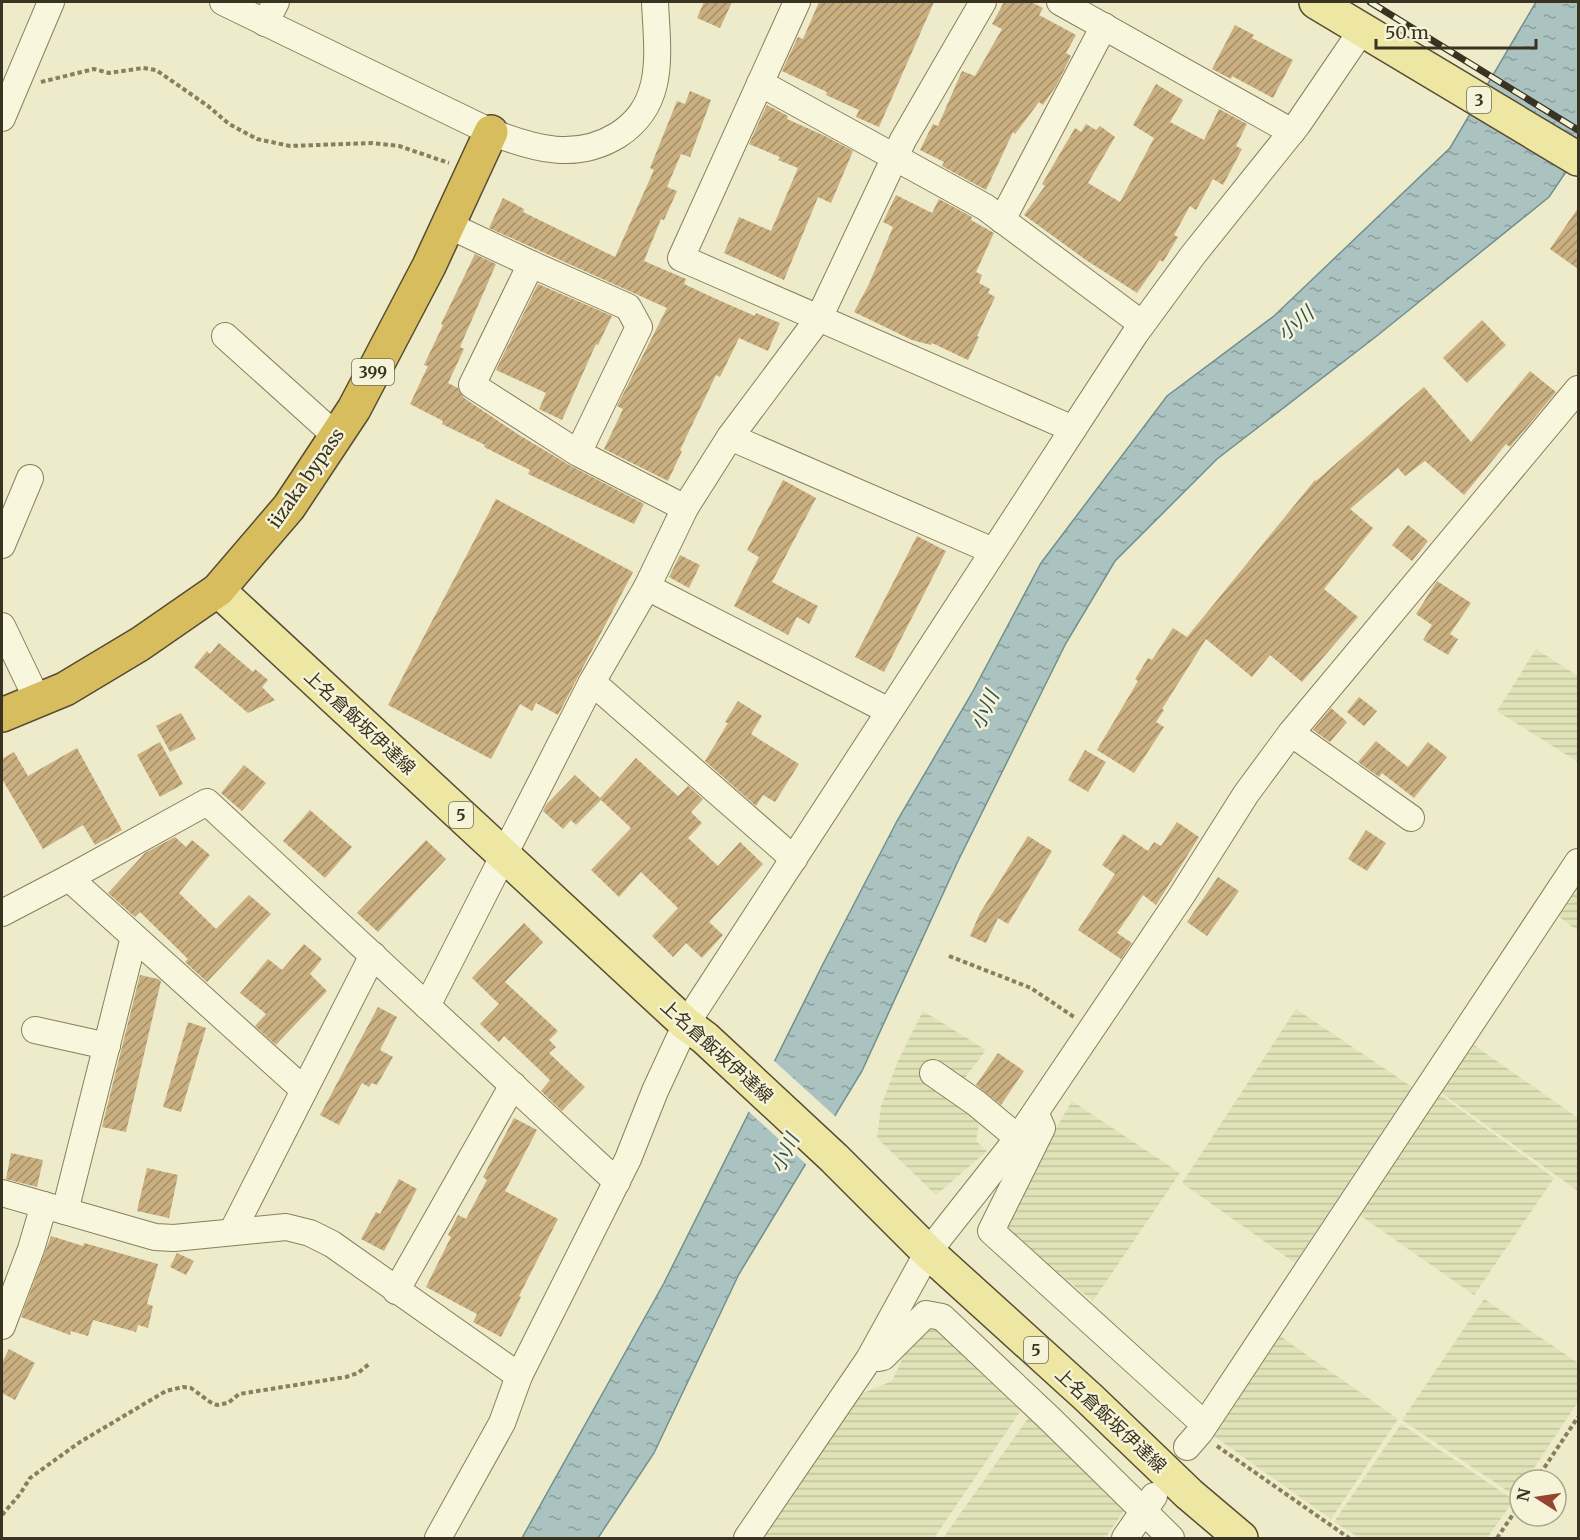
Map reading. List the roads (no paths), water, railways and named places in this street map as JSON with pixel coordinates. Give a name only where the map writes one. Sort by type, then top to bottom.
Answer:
[{"type":"highway","name":"iizaka bypass","points":[[2,716],[65,689],[140,644],[218,590],[289,507],[354,409],[429,266],[491,132]]},
{"type":"main road","name":"3","points":[[1316,2],[1578,159]]},
{"type":"main road","name":"上名倉飯坂伊達線","points":[[218,590],[834,1158],[928,1252],[1089,1398],[1189,1494],[1241,1539]]},
{"type":"street","points":[[2,118],[51,2]]},
{"type":"street","points":[[223,2],[271,12],[491,132],[547,149],[578,151],[596,146],[625,130],[638,120],[646,108],[655,81],[656,2]]},
{"type":"street","points":[[797,2],[681,258],[1073,429]]},
{"type":"street","points":[[427,1006],[592,682],[647,587],[685,508],[730,437],[819,318],[895,158],[983,2]]},
{"type":"street","points":[[1060,2],[1292,132]]},
{"type":"street","points":[[1002,220],[1104,26]]},
{"type":"street","points":[[438,1539],[502,1423],[519,1377],[628,1160],[655,1091],[696,1031],[794,859],[1142,324],[1192,255],[1371,36]]},
{"type":"street","points":[[760,83],[985,207],[1142,324]]},
{"type":"street","points":[[448,225],[628,307],[639,327],[578,453]]},
{"type":"street","points":[[531,264],[472,385],[578,453],[685,508]]},
{"type":"street","points":[[225,336],[336,436]]},
{"type":"street","points":[[747,1539],[869,1359],[928,1252],[1018,1138],[1182,895],[1246,794],[1291,733],[1578,389]]},
{"type":"street","points":[[730,437],[993,552]]},
{"type":"street","points":[[2,545],[30,478]]},
{"type":"street","points":[[647,587],[889,711]]},
{"type":"street","points":[[2,626],[38,701]]},
{"type":"street","points":[[592,682],[794,859]]},
{"type":"street","points":[[1291,733],[1411,818]]},
{"type":"street","points":[[2,913],[207,802],[617,1182]]},
{"type":"street","points":[[1036,1112],[1042,1128],[991,1230],[1197,1435],[1578,862]]},
{"type":"street","points":[[69,878],[304,1090]]},
{"type":"street","points":[[2,1326],[24,1269],[55,1208],[107,1046],[135,937]]},
{"type":"street","points":[[232,1232],[373,956]]},
{"type":"street","points":[[35,1030],[107,1046]]},
{"type":"street","points":[[933,1073],[976,1103],[1018,1138]]},
{"type":"street","points":[[396,1291],[513,1085]]},
{"type":"street","points":[[2,1193],[155,1237],[174,1238],[286,1227],[310,1233],[332,1244],[519,1377]]},
{"type":"street","points":[[869,1359],[884,1357],[926,1314],[942,1317],[1050,1419],[1149,1503],[1171,1539]]},
{"type":"street","points":[[1125,1539],[1149,1503]]},
{"type":"water","name":"小川","points":[[1536,2],[1578,2],[1578,154],[1549,197],[1378,335],[1217,459],[1115,561],[1066,643],[958,861],[862,1071],[739,1274],[654,1453],[598,1538],[522,1538],[664,1283],[897,821],[972,693],[1041,563],[1167,396],[1274,316],[1450,148]]},
{"type":"railway","points":[[1370,2],[1578,130]]}]
